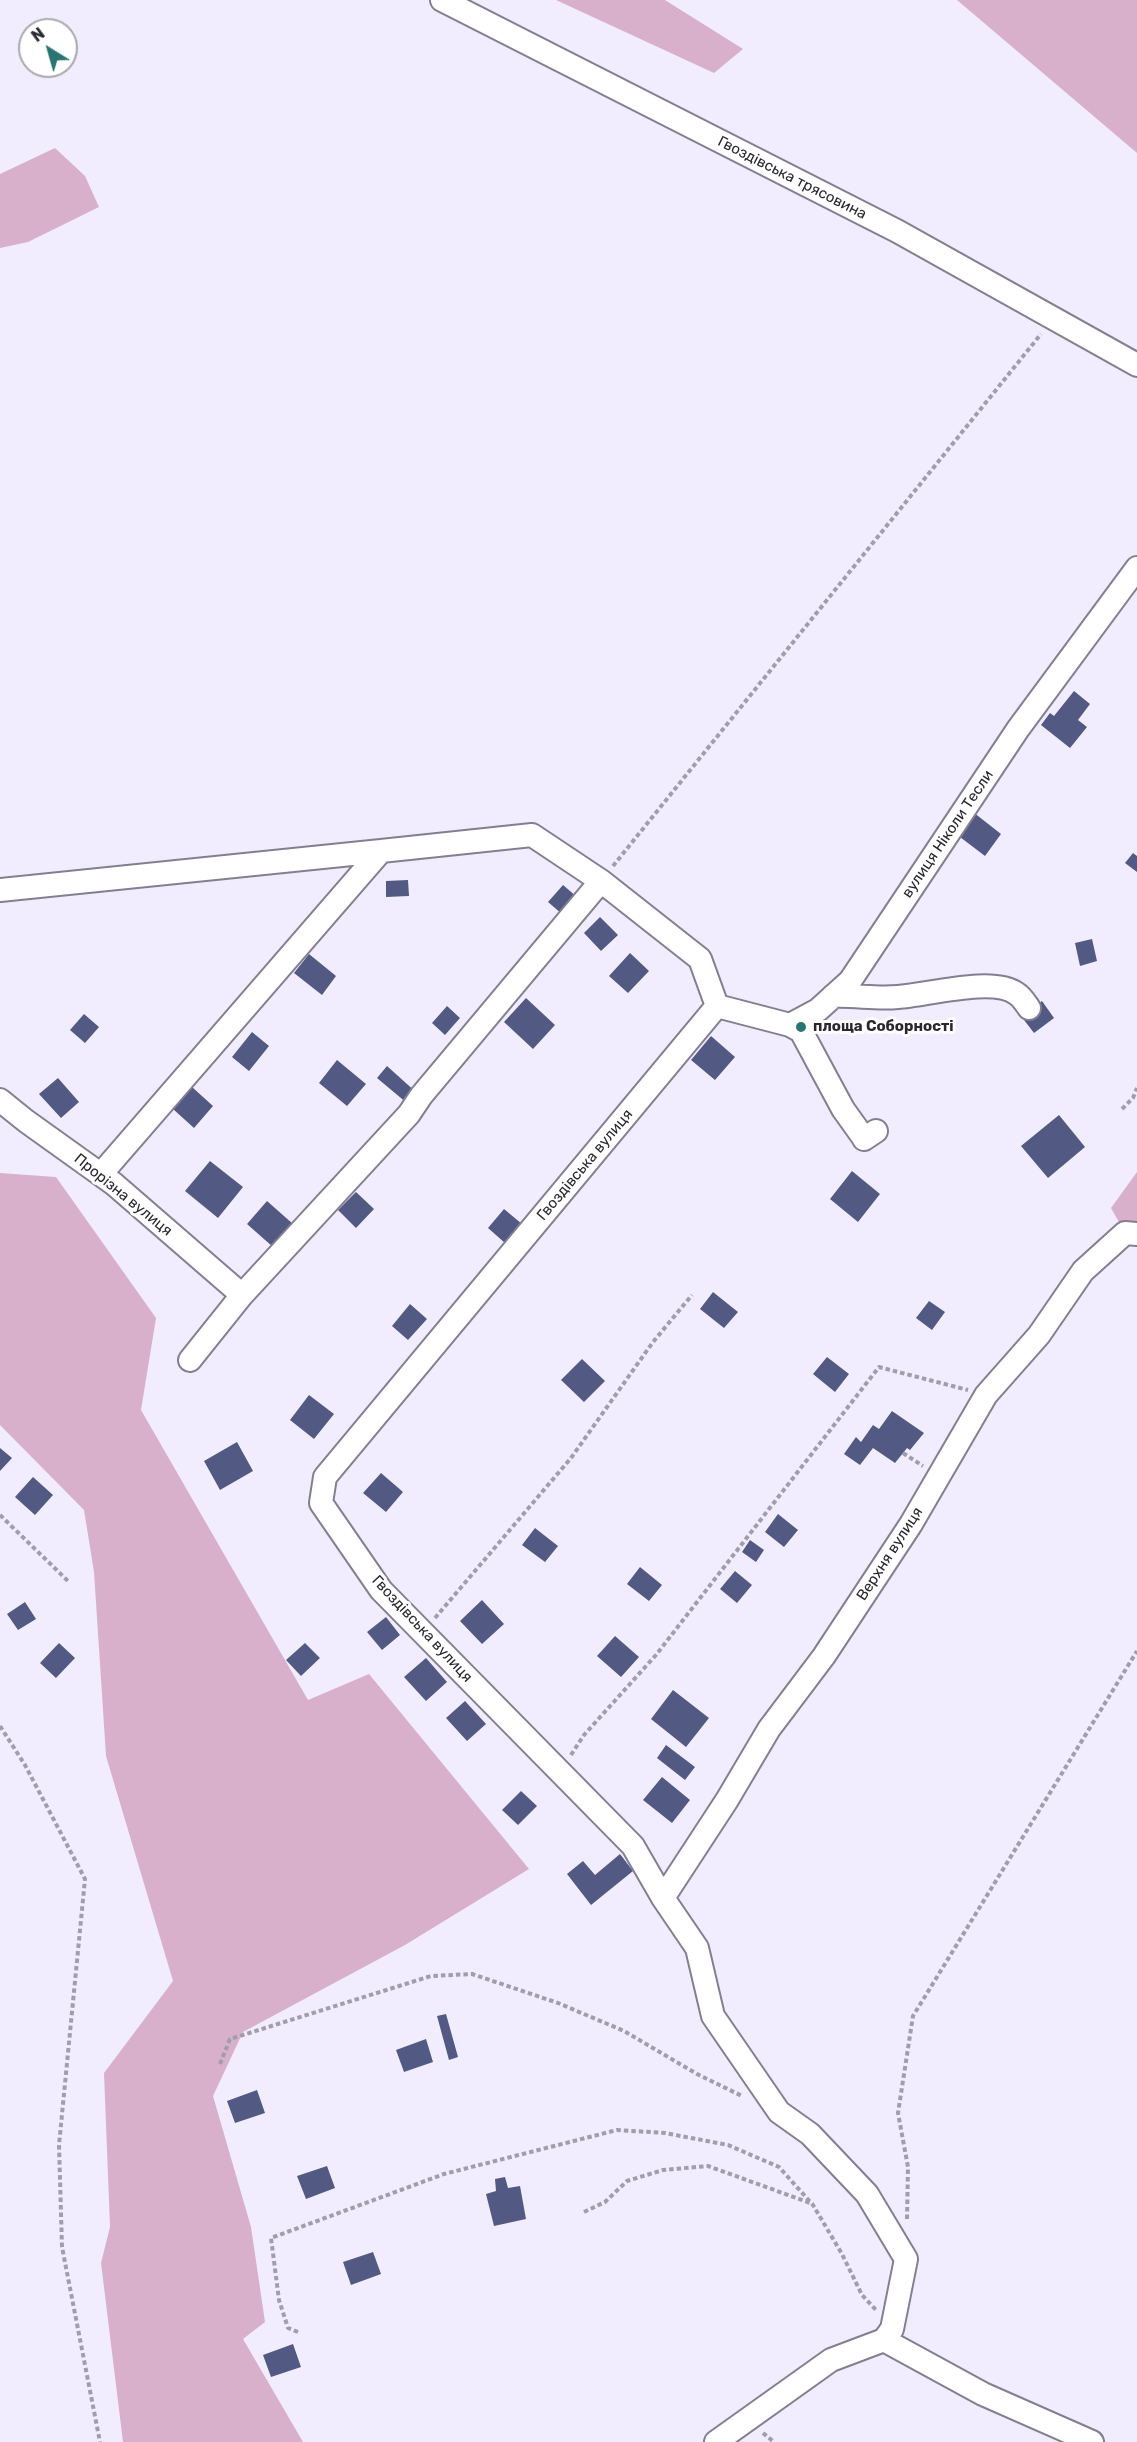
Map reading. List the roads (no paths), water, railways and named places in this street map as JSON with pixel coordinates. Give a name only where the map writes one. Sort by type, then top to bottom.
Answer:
[{"type":"street","name":"Гвоздівська трясовина","points":[[441,0],[897,231],[1137,365]]},
{"type":"street","name":"вулиця Ніколи Тесли","points":[[790,1025],[818,1010],[850,981],[1018,729],[1137,568]]},
{"type":"street","points":[[0,891],[532,836],[601,881],[700,959],[716,1004],[790,1025],[801,1031],[843,1109],[869,1134]]},
{"type":"street","points":[[101,1174],[381,851]]},
{"type":"street","points":[[190,1360],[242,1295],[409,1114],[421,1096],[601,881]]},
{"type":"street","points":[[833,996],[876,999],[966,987],[993,987],[1017,993],[1029,1008]]},
{"type":"street","name":"Гвоздівська вулиця","points":[[716,1004],[325,1477],[321,1503],[381,1590],[633,1846],[663,1898],[697,1948],[713,2016],[778,2112],[810,2134],[867,2194],[906,2259],[888,2334]]},
{"type":"street","name":"Прорізна вулиця","points":[[0,1100],[101,1174],[242,1295]]},
{"type":"street","name":"Верхня вулиця","points":[[663,1898],[727,1800],[769,1729],[824,1656],[911,1524],[986,1395],[1039,1335],[1083,1271],[1125,1233],[1137,1234]]},
{"type":"street","points":[[716,2442],[831,2360],[888,2334],[983,2394],[1092,2442]]},
{"type":"place","name":"площа Соборності","points":[[801,1027]]}]
